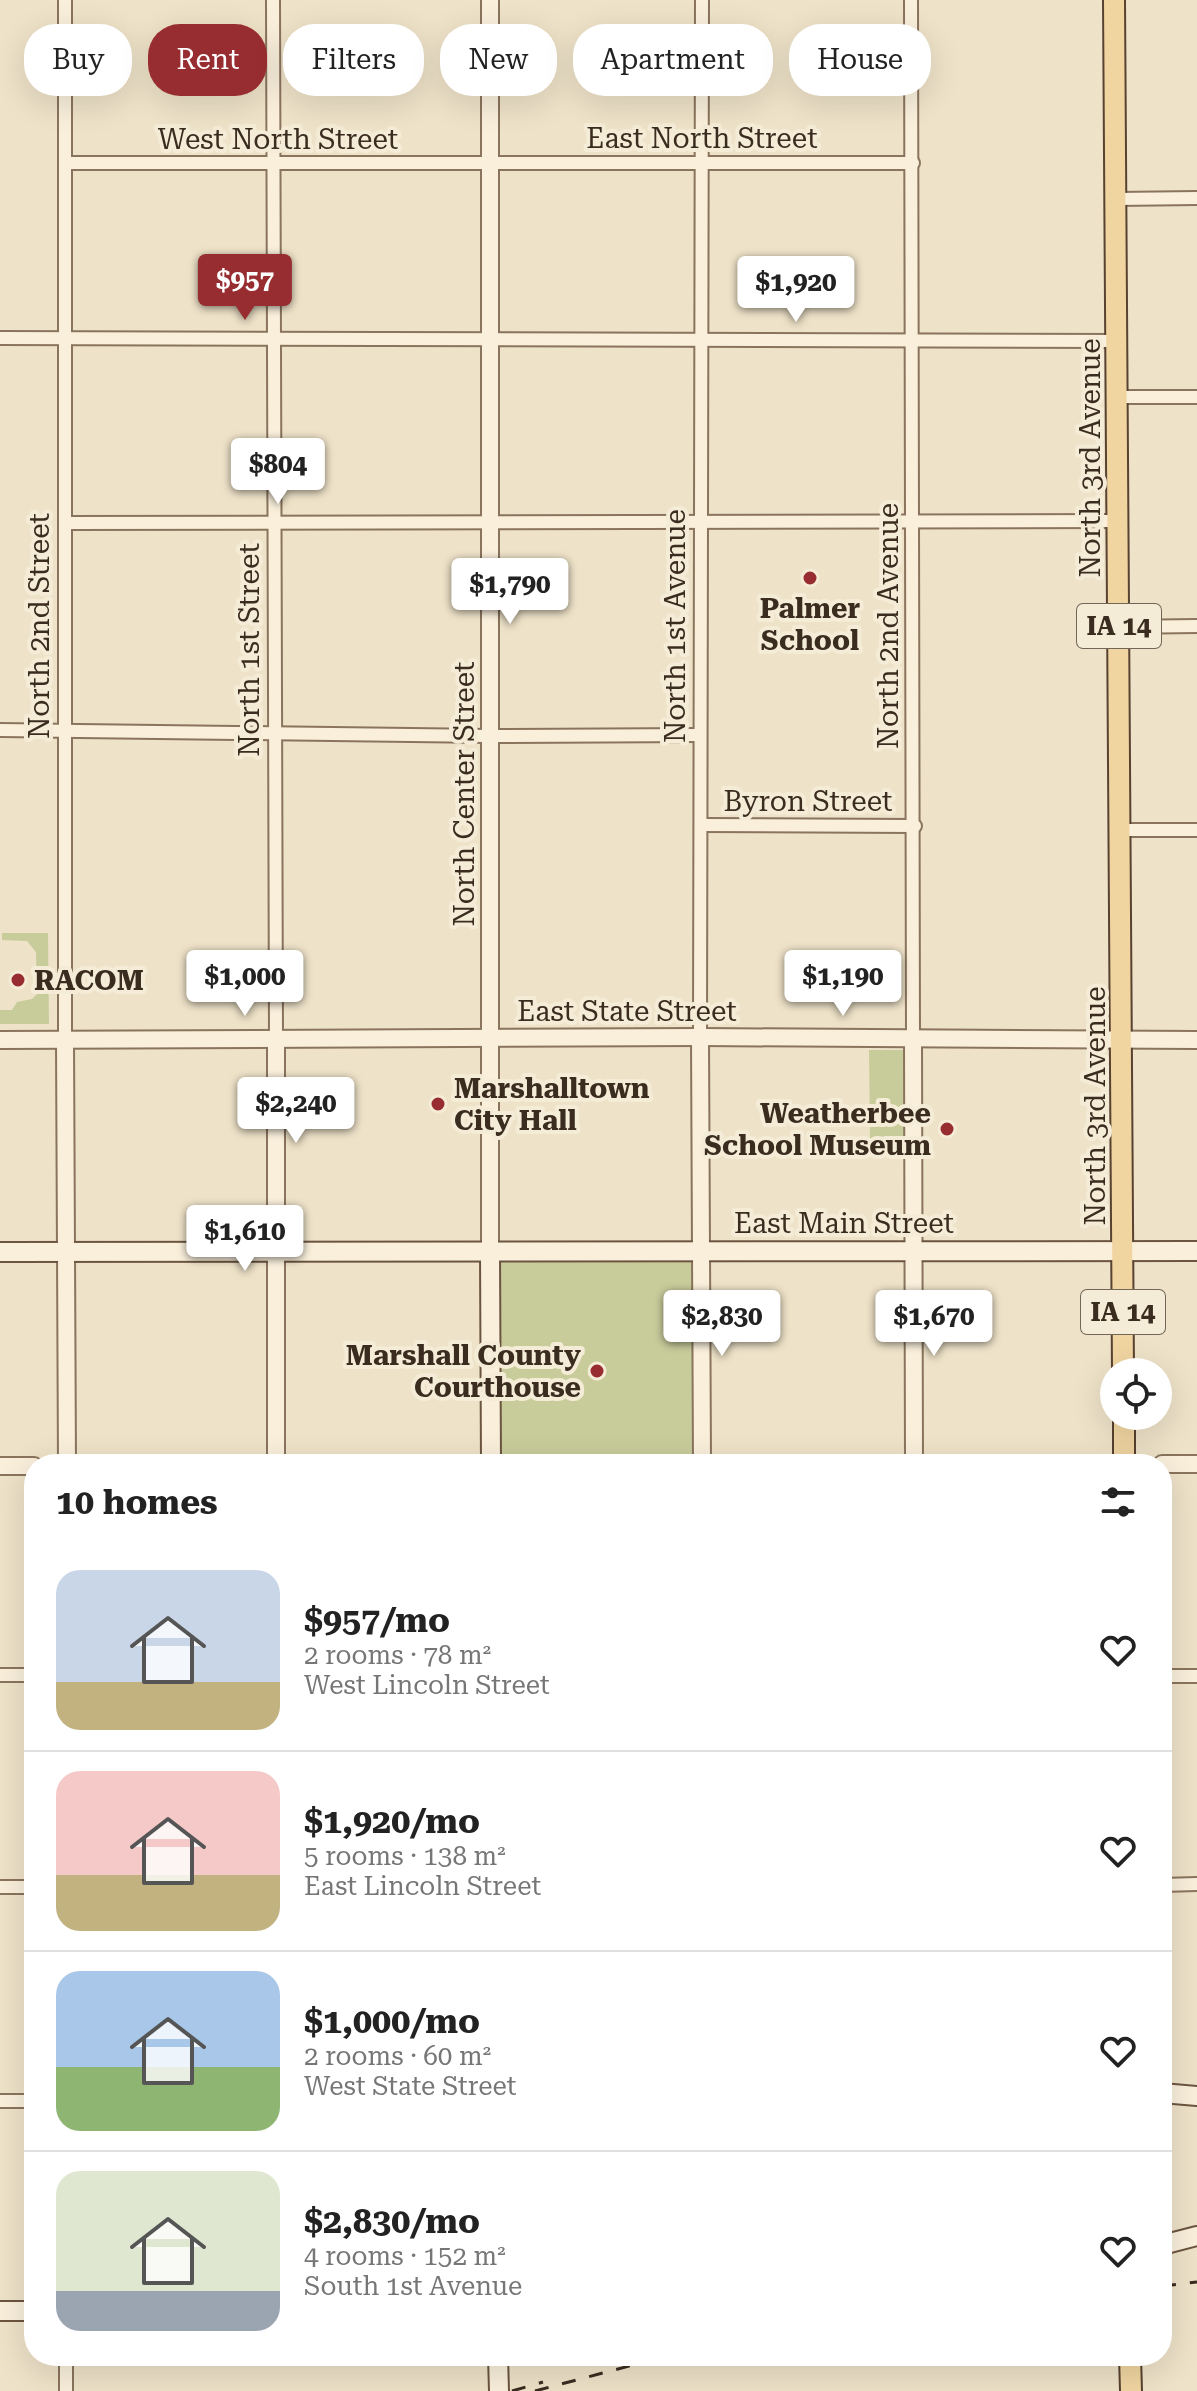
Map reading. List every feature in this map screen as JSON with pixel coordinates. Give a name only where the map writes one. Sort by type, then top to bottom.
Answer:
[{"type":"main road","name":"North 3rd Avenue","points":[[1114,0],[1124,1040],[1123,1252]]},
{"type":"main road","name":"East Main Street","points":[[0,1252],[1197,1251]]},
{"type":"main road","points":[[490,1252],[491,1454]]},
{"type":"main road","name":"IA 14","points":[[1123,1252],[1123,1358]]},
{"type":"main road","points":[[1124,1430],[1124,1454]]},
{"type":"main road","points":[[1172,2094],[1197,2096]]},
{"type":"main road","points":[[1172,2242],[1197,2236]]},
{"type":"main road","points":[[0,2311],[24,2311]]},
{"type":"main road","points":[[498,2366],[499,2391]]},
{"type":"main road","points":[[1130,2366],[1131,2391]]},
{"type":"street","name":"North 2nd Street","points":[[65,0],[67,1454]]},
{"type":"street","name":"North 1st Street","points":[[273,0],[276,1454]]},
{"type":"street","name":"North Center Street","points":[[490,0],[490,1252]]},
{"type":"street","name":"North 1st Avenue","points":[[702,0],[699,340],[702,524],[702,1454]]},
{"type":"street","name":"North 2nd Avenue","points":[[911,0],[914,1454]]},
{"type":"street","name":"West North Street","points":[[65,163],[491,162]]},
{"type":"street","name":"East North Street","points":[[491,162],[913,163]]},
{"type":"street","points":[[1116,199],[1197,198]]},
{"type":"street","points":[[0,338],[913,343],[1117,341]]},
{"type":"street","points":[[1118,397],[1197,397]]},
{"type":"street","points":[[65,523],[490,525],[1119,521]]},
{"type":"street","points":[[1119,627],[1197,626]]},
{"type":"street","points":[[0,730],[489,736],[700,735]]},
{"type":"street","name":"Byron Street","points":[[702,825],[915,826]]},
{"type":"street","points":[[1121,830],[1197,830]]},
{"type":"street","name":"East State Street","points":[[0,1040],[490,1037],[1197,1040]]},
{"type":"street","points":[[1172,1464],[1197,1464]]},
{"type":"street","points":[[0,1466],[24,1466]]},
{"type":"street","points":[[0,1675],[24,1675]]},
{"type":"street","points":[[1172,1676],[1197,1676]]},
{"type":"street","points":[[1172,1885],[1197,1884]]},
{"type":"street","points":[[0,1887],[24,1887]]},
{"type":"street","points":[[0,2101],[24,2101]]},
{"type":"street","points":[[66,2366],[66,2391]]},
{"type":"green space","points":[[2,933],[48,933],[49,1024],[0,1024],[0,1010],[12,1010],[17,1002],[32,999],[37,994],[36,952],[27,941],[2,940]]},
{"type":"green space","points":[[869,1050],[904,1050],[905,1140],[870,1140]]},
{"type":"green space","points":[[702,1251],[702,1454],[491,1454],[490,1252]]},
{"type":"railway","points":[[1172,2285],[1197,2282]]},
{"type":"railway","points":[[535,2391],[629,2366]]},
{"type":"railway","points":[[512,2391],[543,2382]]},
{"type":"place","name":"Palmer School","points":[[810,578]]},
{"type":"place","name":"RACOM","points":[[18,980]]},
{"type":"place","name":"Marshalltown City Hall","points":[[438,1104]]},
{"type":"place","name":"Weatherbee School Museum","points":[[947,1129]]},
{"type":"place","name":"Marshall County Courthouse","points":[[597,1371]]}]
